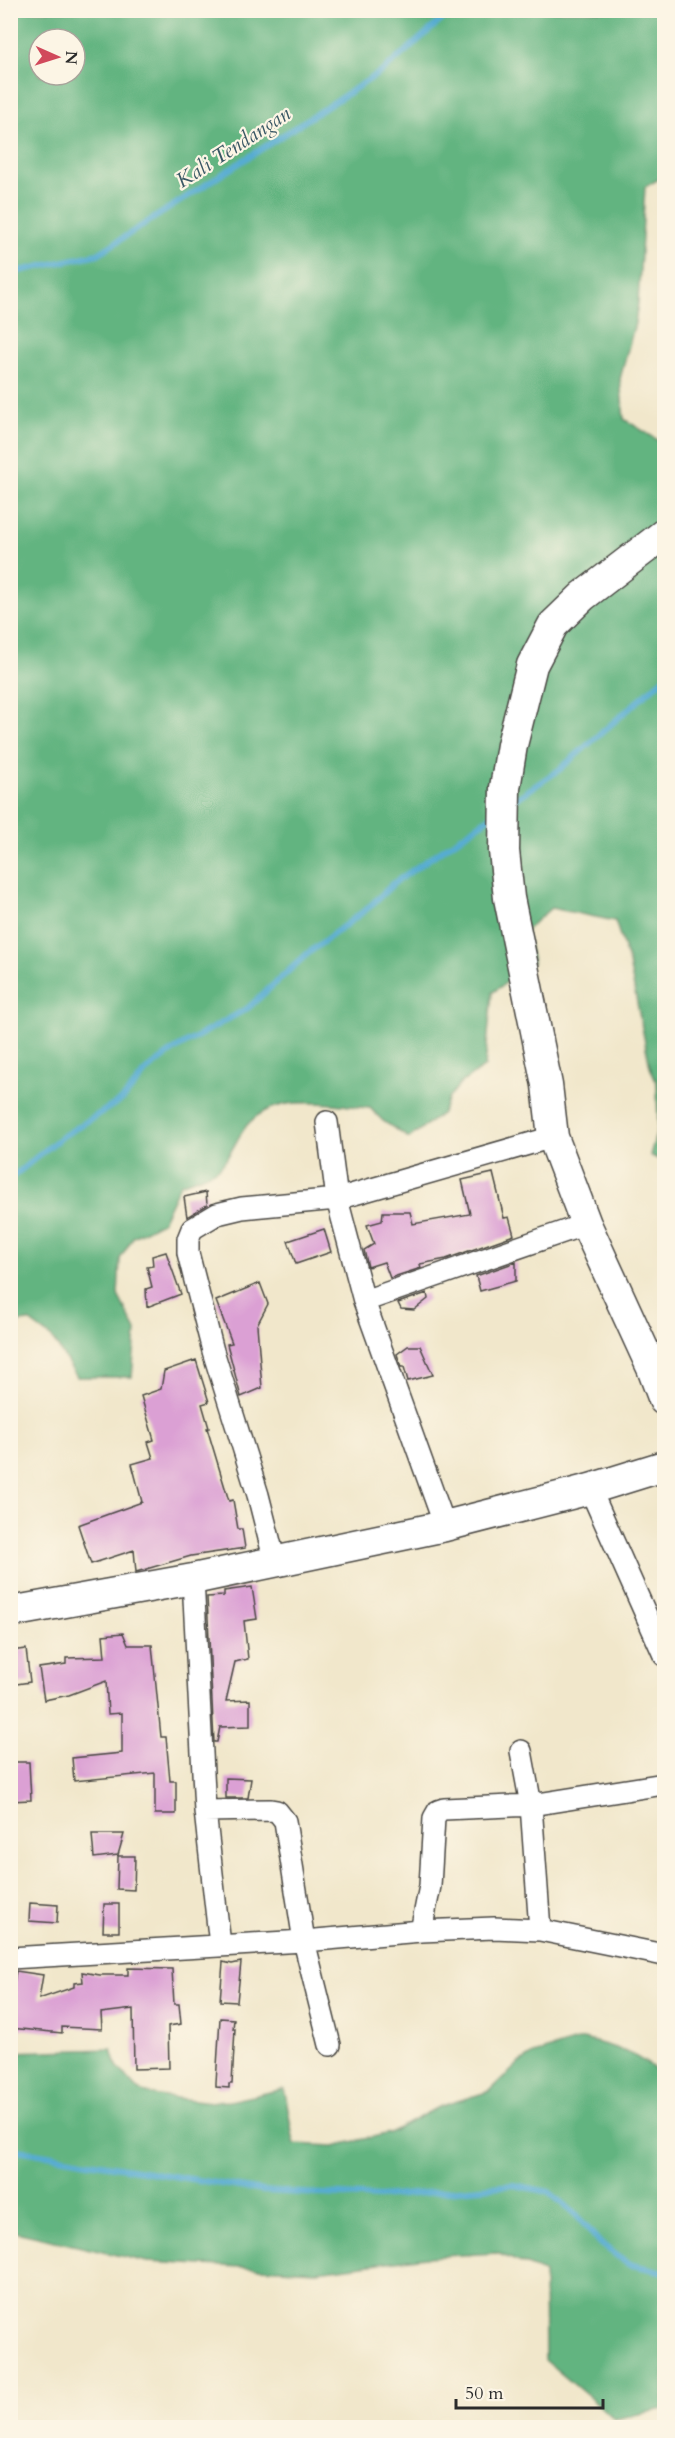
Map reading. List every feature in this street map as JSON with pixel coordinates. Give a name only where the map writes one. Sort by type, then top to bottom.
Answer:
[{"type":"street","points":[[664,534],[583,596],[553,626],[532,665],[512,745],[505,788],[504,851],[509,898],[547,1085],[553,1137],[586,1224],[652,1368],[664,1400]]},
{"type":"street","points":[[327,1122],[337,1199],[364,1301],[445,1526]]},
{"type":"street","points":[[275,1562],[258,1495],[213,1351],[188,1253],[192,1229],[217,1214],[242,1208],[337,1199],[553,1137]]},
{"type":"street","points":[[364,1301],[586,1224]]},
{"type":"street","points":[[10,1612],[193,1579],[445,1526],[590,1489],[664,1466]]},
{"type":"street","points":[[590,1489],[664,1656]]},
{"type":"street","points":[[193,1579],[205,1811],[220,1945]]},
{"type":"street","points":[[520,1751],[531,1805],[540,1930]]},
{"type":"street","points":[[421,1931],[430,1886],[434,1818],[438,1811],[531,1805],[664,1784]]},
{"type":"street","points":[[205,1811],[271,1810],[282,1815],[285,1821],[304,1941],[330,2045]]},
{"type":"street","points":[[10,1958],[494,1928],[540,1930],[664,1955]]},
{"type":"green space","points":[[10,11],[664,11],[664,176],[645,187],[638,303],[620,379],[624,419],[664,444],[664,1162],[650,1155],[658,1128],[657,1084],[650,1067],[629,963],[615,921],[551,908],[526,930],[533,963],[492,993],[485,1066],[461,1083],[449,1097],[442,1113],[409,1138],[383,1121],[370,1108],[324,1103],[276,1107],[250,1122],[219,1168],[180,1184],[162,1222],[133,1237],[120,1259],[118,1295],[136,1331],[132,1377],[77,1377],[52,1338],[29,1321],[11,1323]]},
{"type":"green space","points":[[583,2039],[626,2052],[664,2076],[664,2409],[615,2419],[545,2360],[544,2272],[497,2253],[426,2257],[317,2271],[147,2262],[11,2231],[11,2052],[112,2049],[117,2066],[140,2091],[158,2096],[212,2102],[229,2101],[284,2089],[295,2144],[334,2146],[390,2133],[438,2107],[490,2091],[518,2064],[534,2054]]},
{"type":"building","points":[[493,1173],[504,1218],[509,1217],[514,1235],[446,1259],[420,1264],[421,1268],[390,1278],[384,1262],[368,1267],[364,1250],[374,1244],[367,1225],[382,1221],[383,1212],[410,1212],[413,1224],[470,1214],[462,1180]]},
{"type":"building","points":[[206,1192],[207,1205],[187,1217],[184,1197]]},
{"type":"building","points":[[324,1229],[331,1252],[296,1264],[288,1241]]},
{"type":"building","points":[[166,1252],[181,1294],[147,1307],[146,1289],[152,1287],[147,1267],[153,1266],[152,1256]]},
{"type":"building","points":[[516,1262],[516,1281],[480,1291],[476,1276]]},
{"type":"building","points":[[260,1283],[268,1304],[257,1325],[262,1388],[241,1397],[227,1344],[232,1343],[216,1301]]},
{"type":"building","points":[[427,1293],[428,1299],[414,1310],[401,1309],[398,1303]]},
{"type":"building","points":[[408,1346],[420,1346],[433,1375],[408,1381],[397,1354]]},
{"type":"building","points":[[196,1360],[209,1402],[202,1404],[209,1428],[207,1428],[229,1501],[233,1500],[238,1529],[242,1529],[245,1548],[191,1556],[136,1572],[134,1550],[91,1564],[78,1525],[142,1502],[132,1464],[153,1458],[148,1442],[154,1440],[141,1396],[161,1389],[164,1371]]},
{"type":"building","points":[[252,1587],[257,1619],[244,1621],[248,1659],[235,1662],[226,1701],[250,1700],[250,1726],[220,1727],[217,1742],[214,1742],[207,1597],[224,1596],[224,1591]]},
{"type":"building","points":[[123,1633],[128,1645],[152,1645],[161,1737],[166,1737],[170,1781],[176,1781],[176,1814],[155,1814],[155,1773],[74,1781],[72,1758],[122,1753],[122,1713],[108,1714],[106,1681],[69,1695],[44,1700],[39,1668],[66,1664],[66,1658],[105,1657],[103,1635]]},
{"type":"building","points":[[26,1649],[30,1682],[10,1685],[10,1651]]},
{"type":"building","points":[[10,1762],[29,1762],[31,1800],[10,1801]]},
{"type":"building","points":[[226,1778],[251,1779],[248,1798],[226,1798]]},
{"type":"building","points":[[92,1834],[124,1834],[118,1855],[94,1858]]},
{"type":"building","points":[[118,1856],[135,1856],[134,1890],[117,1889]]},
{"type":"building","points":[[30,1903],[58,1905],[57,1923],[29,1921]]},
{"type":"building","points":[[104,1904],[119,1904],[119,1932],[103,1932]]},
{"type":"building","points":[[223,1962],[232,1964],[241,1962],[237,2002],[220,2001]]},
{"type":"building","points":[[128,1968],[172,1969],[174,2004],[179,2004],[181,2024],[168,2026],[169,2068],[134,2069],[133,2009],[101,2013],[102,2029],[62,2027],[62,2033],[10,2028],[10,2006],[16,1971],[43,1975],[39,1999],[74,1987],[74,1983],[83,1982],[82,1972],[100,1975],[128,1975]]},
{"type":"building","points":[[220,2018],[234,2019],[232,2084],[229,2084],[229,2088],[216,2087]]},
{"type":"waterway","name":"Kali Tendangan","points":[[10,273],[98,254],[384,70],[453,10]]},
{"type":"waterway","points":[[514,800],[559,770],[664,678]]},
{"type":"waterway","points":[[10,1179],[60,1138],[123,1099],[148,1069],[177,1048],[248,1008],[307,954],[368,908],[394,883],[496,813]]},
{"type":"waterway","points":[[10,2147],[263,2191],[380,2197],[514,2185],[549,2192],[577,2216],[600,2243],[628,2264],[664,2272]]}]
